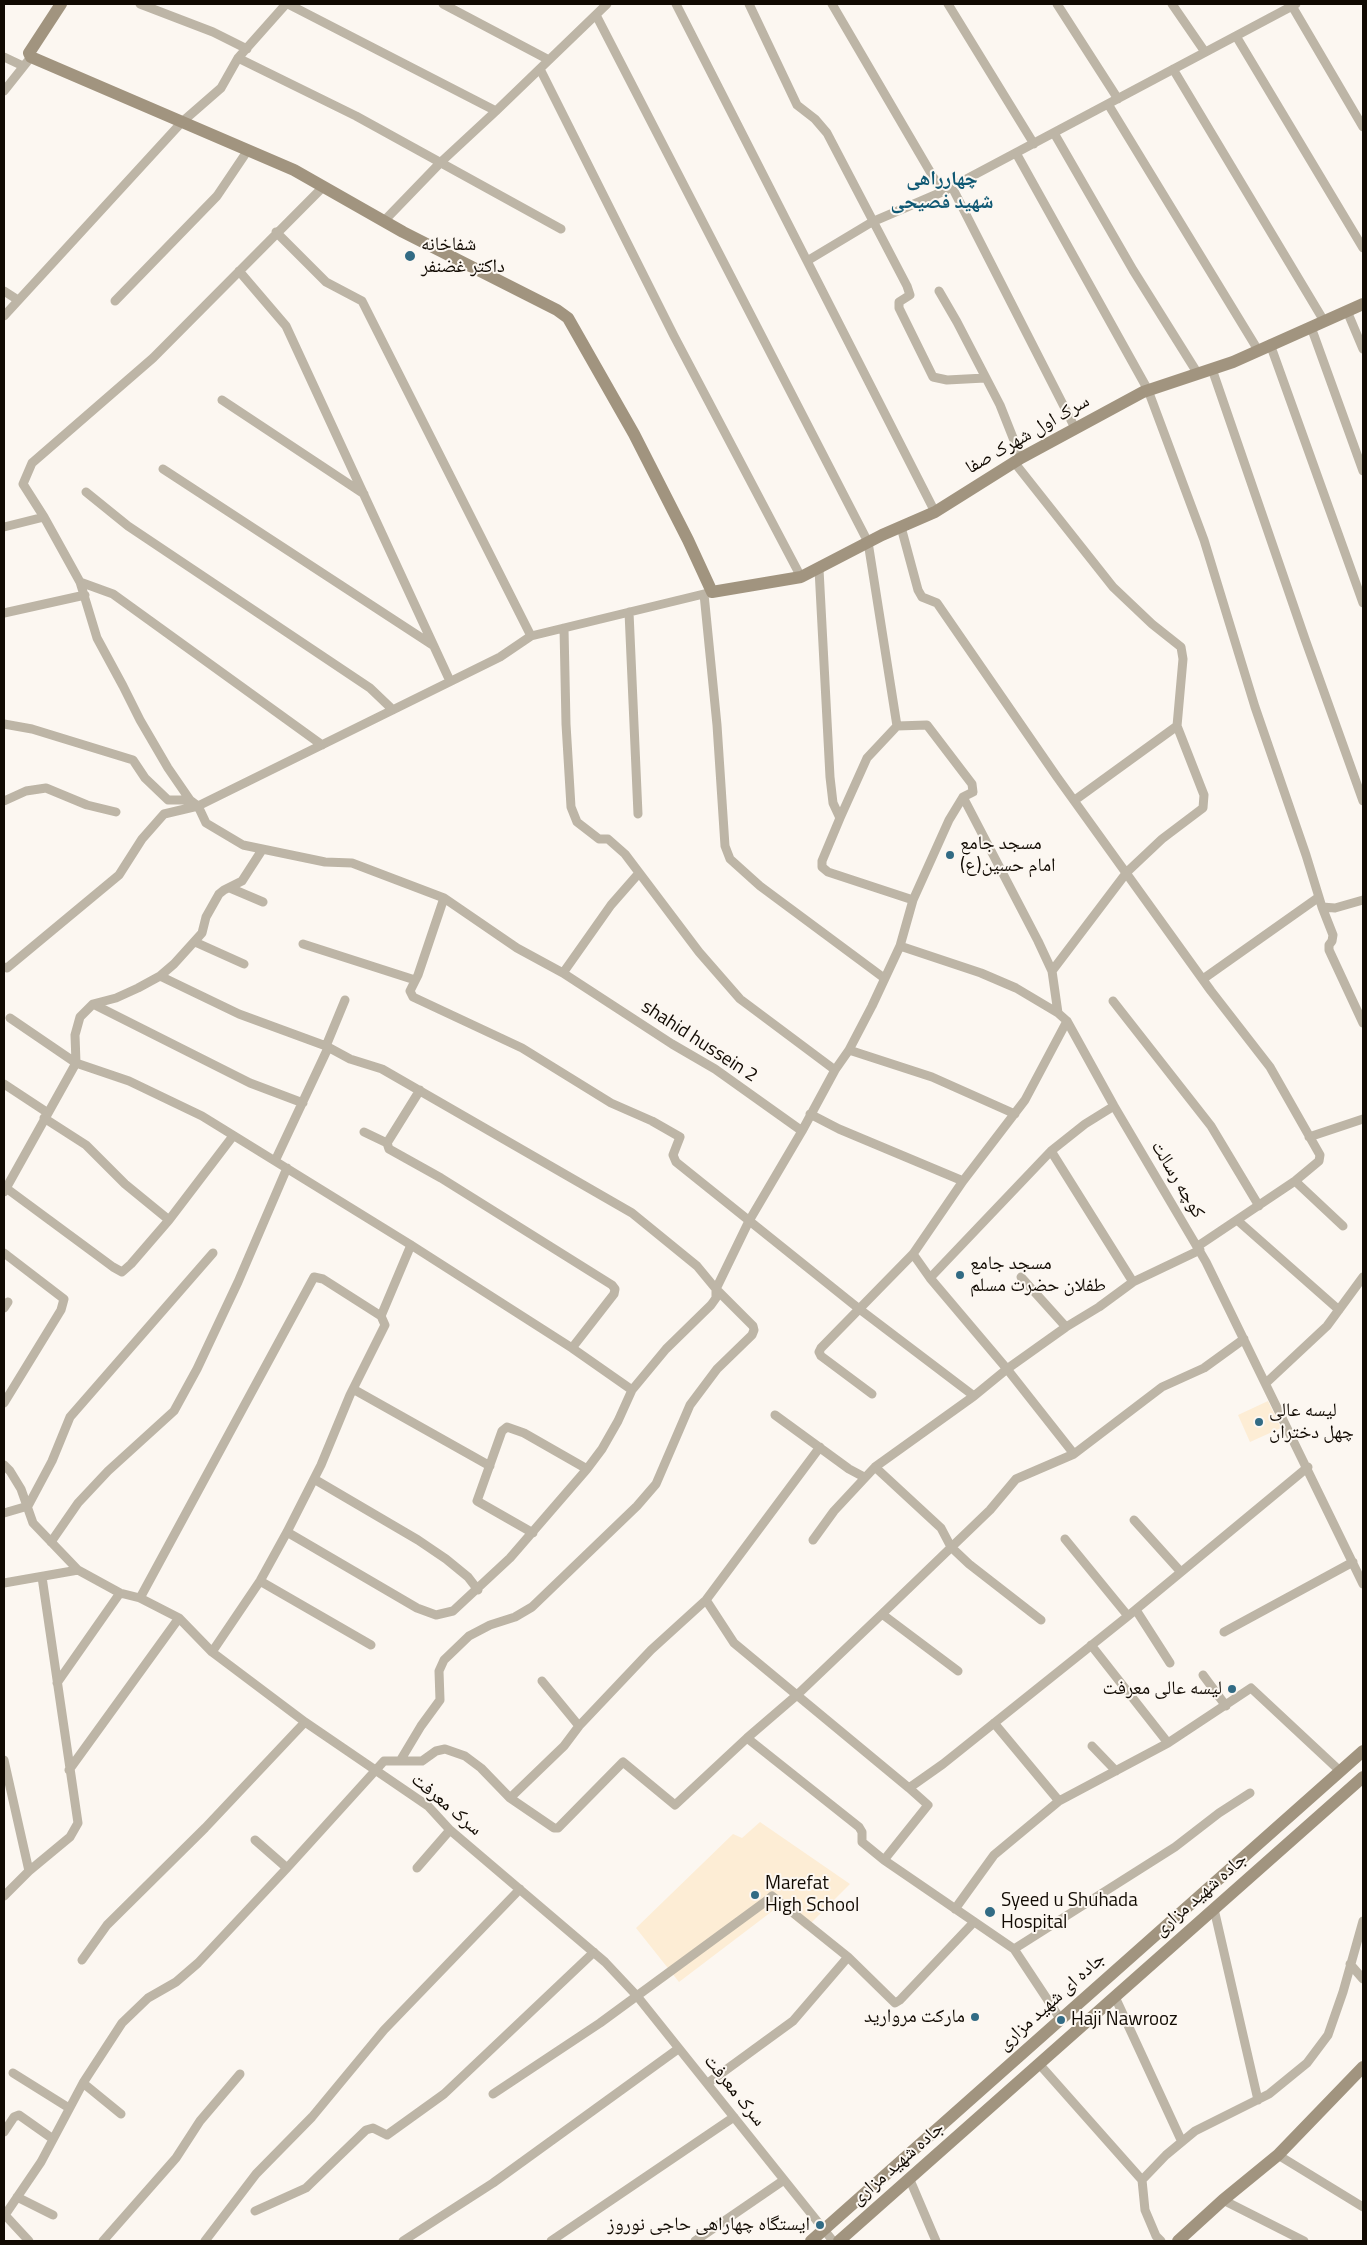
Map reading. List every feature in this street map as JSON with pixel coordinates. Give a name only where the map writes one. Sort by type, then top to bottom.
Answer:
[{"type":"street","points":[[4,91],[27,61],[29,53],[61,4]]},
{"type":"street","points":[[140,4],[213,32],[247,49]]},
{"type":"street","points":[[4,316],[182,122],[221,88],[238,58],[287,4],[496,111]]},
{"type":"street","points":[[443,4],[549,60]]},
{"type":"street","points":[[384,221],[441,162],[607,4]]},
{"type":"street","points":[[676,4],[935,512]]},
{"type":"street","points":[[749,4],[798,105],[815,118],[827,133],[907,286],[910,295],[898,302],[899,308],[933,377],[946,380],[985,378]]},
{"type":"street","points":[[832,4],[942,192]]},
{"type":"street","points":[[948,4],[1034,144]]},
{"type":"street","points":[[1057,4],[1118,99]]},
{"type":"street","points":[[1172,4],[1205,52]]},
{"type":"street","points":[[807,260],[872,222],[952,187],[1294,5],[1363,127]]},
{"type":"street","points":[[596,15],[650,116],[868,542],[898,726]]},
{"type":"street","points":[[1236,36],[1363,248]]},
{"type":"street","points":[[4,57],[27,61],[182,122],[294,170],[384,221],[557,310],[568,318],[634,434],[688,540],[708,593],[725,846],[730,859],[760,886],[884,978]]},
{"type":"street","points":[[238,58],[356,116],[561,229]]},
{"type":"street","points":[[540,69],[674,336],[801,577]]},
{"type":"street","points":[[1173,69],[1324,321]]},
{"type":"street","points":[[1108,104],[1258,350]]},
{"type":"street","points":[[1054,133],[1133,270],[1198,374]]},
{"type":"street","points":[[115,301],[217,196],[248,150]]},
{"type":"street","points":[[1016,153],[1148,390],[1204,540],[1255,707],[1333,936],[1329,950],[1363,1023]]},
{"type":"street","points":[[190,800],[168,768],[140,720],[124,686],[97,638],[80,582],[44,517],[23,484],[32,463],[153,358],[323,186]]},
{"type":"street","points":[[952,187],[1075,428]]},
{"type":"street","points":[[276,232],[326,282],[362,300],[531,636]]},
{"type":"street","points":[[239,272],[286,326],[450,681]]},
{"type":"street","points":[[939,291],[1000,405],[1017,460],[1113,586],[1152,624],[1181,646],[1183,659],[1178,726],[1204,795],[1203,808],[1162,839],[1127,872],[1052,971]]},
{"type":"street","points":[[4,292],[18,300]]},
{"type":"street","name":"سرک اول شهرک صفا","points":[[708,593],[801,577],[868,542],[935,512],[1017,460],[1148,390],[1233,362],[1363,304]]},
{"type":"street","points":[[1347,311],[1363,349]]},
{"type":"street","points":[[1311,327],[1363,471]]},
{"type":"street","points":[[1270,344],[1363,603]]},
{"type":"street","points":[[1212,369],[1363,801]]},
{"type":"street","points":[[222,400],[364,494]]},
{"type":"street","points":[[163,469],[434,646]]},
{"type":"street","points":[[86,492],[128,526],[370,688],[393,710]]},
{"type":"street","points":[[4,527],[44,517]]},
{"type":"street","points":[[813,1540],[834,1511],[875,1467],[1066,1327],[1099,1307],[1134,1282],[1199,1248],[1295,1181],[1319,1161],[1320,1155],[1270,1067],[1203,979],[1074,800],[937,603],[922,596],[918,590],[901,527]]},
{"type":"street","points":[[819,569],[830,776],[833,803],[840,818]]},
{"type":"street","points":[[80,582],[113,594],[322,745]]},
{"type":"street","points":[[4,967],[7,968],[119,875],[142,839],[164,814],[198,806],[500,657],[531,636],[708,593]]},
{"type":"street","points":[[4,613],[84,595]]},
{"type":"street","points":[[629,612],[638,814]]},
{"type":"street","points":[[564,628],[566,724],[572,806],[577,822],[599,839],[608,839],[625,854],[699,952],[740,999],[835,1070]]},
{"type":"street","points":[[4,724],[32,729],[133,760],[145,778],[168,800],[190,800]]},
{"type":"street","points":[[288,1532],[417,1608],[436,1615],[454,1611],[478,1590],[533,1533],[587,1469],[602,1449],[618,1421],[632,1390],[666,1349],[716,1298],[716,1289],[749,1221],[802,1131],[835,1070],[850,1050],[900,946],[913,900],[949,820],[963,797],[973,792],[972,784],[927,725],[898,726],[867,758],[822,861],[822,868],[828,872],[913,900]]},
{"type":"street","points":[[1074,800],[1178,726]]},
{"type":"street","points":[[4,801],[26,791],[46,788],[88,805],[116,812]]},
{"type":"street","points":[[963,797],[1052,971],[1058,1013]]},
{"type":"street","name":"shahid hussein 2","points":[[190,800],[198,806],[206,822],[242,845],[325,862],[352,863],[444,898],[517,948],[564,974],[672,1044],[715,1069],[802,1131]]},
{"type":"street","points":[[233,1136],[169,1220],[122,1272],[5,1190],[76,1063],[75,1035],[80,1017],[94,1004],[116,998],[160,976],[195,942],[202,933],[206,918],[219,894],[242,881],[262,850]]},
{"type":"street","points":[[564,974],[612,905],[639,873]]},
{"type":"street","points":[[230,888],[263,902]]},
{"type":"street","points":[[1203,979],[1319,897]]},
{"type":"street","points":[[444,898],[410,991],[413,997],[522,1048],[611,1103],[652,1121],[680,1137],[673,1155],[676,1162],[858,1308],[974,1396]]},
{"type":"street","points":[[1322,907],[1335,908],[1363,900]]},
{"type":"street","points":[[195,942],[244,964]]},
{"type":"street","points":[[303,944],[415,980]]},
{"type":"street","name":"کوچه رسالت","points":[[900,946],[981,973],[1016,988],[1058,1013],[1067,1021],[1114,1106],[1199,1248],[1308,1467],[1363,1584]]},
{"type":"street","points":[[160,976],[239,1014],[382,1069],[632,1213],[696,1266],[753,1326],[752,1335],[717,1369],[690,1405],[656,1484],[637,1506],[532,1606],[515,1616],[490,1625],[469,1636],[444,1660],[439,1672],[440,1700],[421,1726],[400,1761]]},
{"type":"street","points":[[275,1161],[303,1103],[345,1000]]},
{"type":"street","points":[[1113,1001],[1211,1126],[1259,1206]]},
{"type":"street","points":[[94,1004],[250,1083],[303,1103]]},
{"type":"street","points":[[10,1018],[76,1063],[129,1081],[202,1116],[411,1244],[572,1348],[632,1390]]},
{"type":"street","points":[[872,1394],[819,1352],[858,1308],[913,1254],[963,1181],[1025,1100],[1067,1021]]},
{"type":"street","points":[[850,1050],[932,1077],[1015,1114]]},
{"type":"street","points":[[4,1084],[86,1144],[125,1184],[169,1220]]},
{"type":"street","points":[[387,1143],[420,1090]]},
{"type":"street","points":[[930,1278],[1052,1151],[1085,1124],[1114,1106]]},
{"type":"street","points":[[810,1114],[839,1129],[963,1181]]},
{"type":"street","points":[[1309,1137],[1363,1119]]},
{"type":"street","points":[[364,1132],[387,1143],[389,1149],[440,1178],[612,1285],[615,1289],[614,1294],[572,1348]]},
{"type":"street","points":[[1052,1151],[1134,1282]]},
{"type":"street","points":[[51,1542],[78,1503],[108,1471],[174,1411],[197,1369],[238,1282],[287,1168]]},
{"type":"street","points":[[1295,1181],[1343,1226]]},
{"type":"street","points":[[1237,1220],[1339,1310]]},
{"type":"street","points":[[381,1316],[411,1244]]},
{"type":"street","points":[[4,1253],[64,1299],[61,1310],[4,1403]]},
{"type":"street","points":[[4,1513],[28,1506],[52,1461],[70,1417],[214,1253]]},
{"type":"street","points":[[913,1254],[930,1278],[1007,1369],[1074,1454]]},
{"type":"street","points":[[140,1598],[314,1277],[323,1279],[381,1316],[385,1326],[353,1388],[314,1479],[288,1532],[260,1581],[212,1652]]},
{"type":"street","points":[[1021,1277],[1066,1327]]},
{"type":"street","points":[[1266,1383],[1327,1326],[1363,1277]]},
{"type":"street","points":[[24,2239],[4,2214],[41,2162],[83,2083],[122,2023],[148,1998],[176,1982],[198,1963],[288,1868],[384,1761],[422,1761],[436,1751],[445,1749],[465,1756],[481,1768],[510,1798],[554,1828],[558,1828],[623,1762],[675,1805],[747,1738],[798,1695],[990,1510],[1016,1479],[1074,1454],[1162,1387],[1204,1368],[1244,1339]]},
{"type":"street","points":[[353,1388],[490,1466]]},
{"type":"street","points":[[775,1415],[849,1469],[864,1477]]},
{"type":"street","points":[[533,1533],[477,1501],[502,1431],[507,1427],[524,1434],[587,1469]]},
{"type":"street","points":[[510,1798],[564,1746],[579,1726],[651,1650],[706,1600],[820,1447]]},
{"type":"street","points":[[875,1467],[941,1528],[952,1547],[969,1564],[1042,1620]]},
{"type":"street","points":[[909,1788],[1136,1610],[1180,1571],[1308,1467]]},
{"type":"street","name":"سرک معرفت","points":[[6,1469],[28,1506],[33,1522],[78,1570],[120,1593],[140,1598],[179,1618],[212,1652],[305,1722],[428,1806],[450,1830],[594,1952],[637,1996],[833,2241]]},
{"type":"street","points":[[314,1479],[418,1540],[468,1577],[478,1590]]},
{"type":"street","points":[[1134,1520],[1180,1571]]},
{"type":"street","points":[[1065,1539],[1128,1616]]},
{"type":"street","points":[[1224,1632],[1353,1562]]},
{"type":"street","points":[[4,1583],[78,1570]]},
{"type":"street","points":[[4,1896],[29,1871],[70,1837],[78,1824],[42,1577]]},
{"type":"street","points":[[260,1581],[371,1645]]},
{"type":"street","points":[[56,1683],[120,1593]]},
{"type":"street","points":[[706,1600],[734,1643],[928,1805],[884,1860]]},
{"type":"street","points":[[1136,1610],[1170,1663]]},
{"type":"street","points":[[882,1614],[958,1671]]},
{"type":"street","points":[[69,1770],[179,1618]]},
{"type":"street","points":[[1090,1645],[1168,1742]]},
{"type":"street","points":[[1203,1675],[1226,1706]]},
{"type":"street","points":[[542,1681],[579,1726]]},
{"type":"street","points":[[955,1910],[994,1855],[1059,1801],[1116,1772],[1168,1742],[1226,1706],[1247,1690],[1254,1690],[1340,1771]]},
{"type":"street","points":[[82,1960],[107,1926],[205,1828],[305,1722]]},
{"type":"street","points":[[994,1723],[1059,1801]]},
{"type":"street","points":[[747,1738],[859,1827],[862,1832],[862,1842],[884,1860],[973,1923],[1014,1949],[1061,2020]]},
{"type":"street","points":[[1092,1746],[1116,1772]]},
{"type":"street","name":"جاده ای شهید مزاری","points":[[811,2241],[1363,1751]]},
{"type":"street","points":[[4,1760],[29,1871]]},
{"type":"street","name":"جاده شهید مزاری","points":[[839,2241],[1040,2065],[1363,1776]]},
{"type":"street","points":[[1014,1949],[1175,1848],[1219,1813],[1250,1793]]},
{"type":"street","points":[[417,1868],[450,1830]]},
{"type":"street","points":[[255,1840],[288,1868]]},
{"type":"street","points":[[205,2241],[256,2174],[312,2117],[384,2030],[520,1889]]},
{"type":"street","points":[[493,2094],[637,1996],[772,1896],[848,1957],[895,2003],[973,1923]]},
{"type":"street","points":[[1214,1909],[1258,2100]]},
{"type":"street","points":[[1142,2180],[1166,2155],[1196,2131],[1269,2094],[1307,2063],[1328,2035],[1343,1992],[1363,1921]]},
{"type":"street","points":[[256,2211],[306,2188],[366,2130],[373,2128],[387,2135],[444,2094],[594,1952]]},
{"type":"street","points":[[708,2083],[793,2021],[848,1957]]},
{"type":"street","points":[[1350,1964],[1363,1979]]},
{"type":"street","points":[[1115,1996],[1182,2142]]},
{"type":"street","points":[[403,2241],[493,2183],[678,2049]]},
{"type":"street","points":[[1040,2065],[1142,2180],[1145,2210],[1156,2236],[1161,2241]]},
{"type":"street","points":[[1178,2241],[1223,2200],[1278,2155],[1363,2067]]},
{"type":"street","points":[[13,2073],[69,2108]]},
{"type":"street","points":[[108,2240],[176,2158],[200,2121],[240,2074]]},
{"type":"street","points":[[83,2083],[121,2114]]},
{"type":"street","points":[[4,2132],[14,2117],[19,2115],[53,2139]]},
{"type":"street","points":[[551,2241],[734,2117]]},
{"type":"street","points":[[1278,2155],[1363,2207]]},
{"type":"street","points":[[695,2241],[784,2180]]},
{"type":"street","points":[[910,2180],[936,2241]]},
{"type":"street","points":[[17,2197],[53,2216]]},
{"type":"street","points":[[1223,2200],[1304,2241]]},
{"type":"shaded area","name":"لیسه عالی چهل دختران","points":[[1268,1401],[1281,1428],[1250,1442],[1238,1415]]},
{"type":"shaded area","name":"Marefat High School","points":[[760,1822],[850,1884],[805,1929],[779,1906],[679,1982],[636,1928],[733,1834],[742,1838]]},
{"type":"place","name":"شفاخانه داکتر غضنفر","points":[[410,256]]},
{"type":"place","name":"مسجد جامع امام حسین(ع)","points":[[950,855]]},
{"type":"place","name":"مسجد جامع طفلان حضرت مسلم","points":[[960,1275]]},
{"type":"place","name":"لیسه عالی چهل دختران","points":[[1259,1422]]},
{"type":"place","name":"لیسه عالی معرفت","points":[[1232,1689]]},
{"type":"place","name":"Marefat High School","points":[[755,1895]]},
{"type":"place","name":"Syeed u Shuhada Hospital","points":[[990,1912]]},
{"type":"place","name":"مارکت مروارید","points":[[975,2017]]},
{"type":"place","name":"Haji Nawrooz","points":[[1061,2020]]},
{"type":"place","name":"ایستگاه چهاراهی حاجی نوروز","points":[[820,2225]]},
{"type":"district","name":"چهارراهی شهید فصیحی","points":[[942,192]]}]
